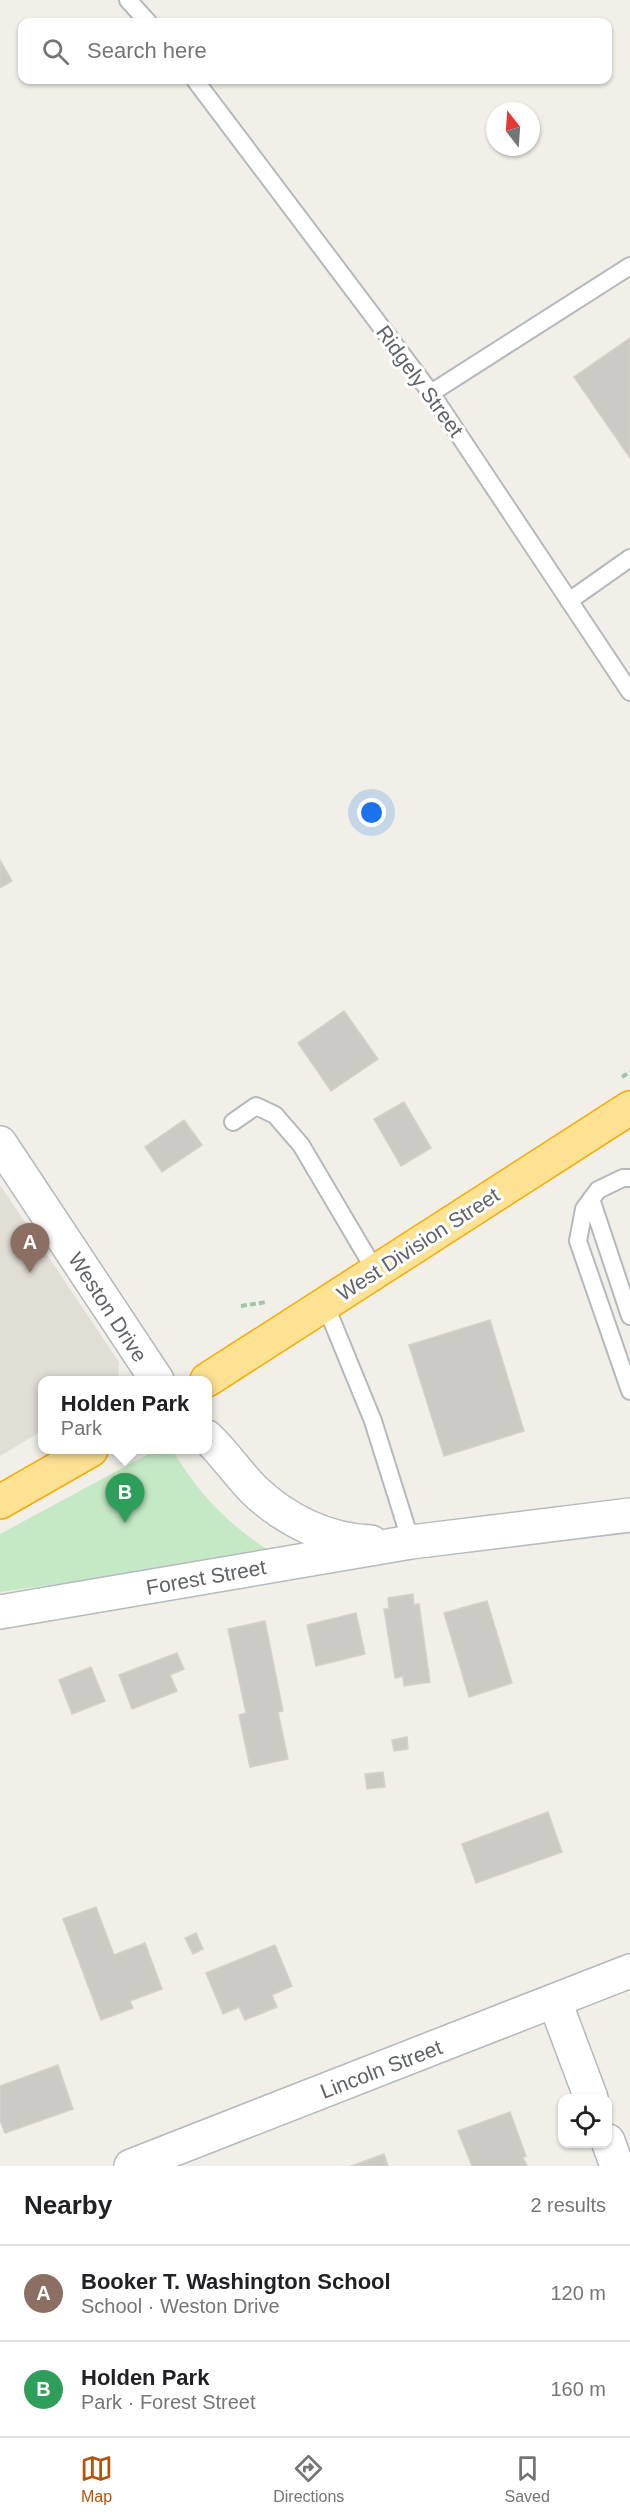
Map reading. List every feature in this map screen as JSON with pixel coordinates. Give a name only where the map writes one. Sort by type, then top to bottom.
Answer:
[{"type":"highway","name":"West Division Street","points":[[212,1377],[628,1115]]},
{"type":"highway","points":[[0,1502],[82,1454]]},
{"type":"street","name":"Weston Drive","points":[[0,1143],[154,1376]]},
{"type":"street","name":"Forest Street","points":[[212,1443],[254,1490],[293,1521],[349,1542],[411,1542]]},
{"type":"street","name":"Forest Street","points":[[0,1612],[411,1542],[630,1515]]},
{"type":"street","name":"Lincoln Street","points":[[131,2166],[630,1971]]},
{"type":"street","points":[[555,2002],[590,2094]]},
{"type":"street","points":[[611,2148],[617,2166]]},
{"type":"lane","points":[[128,0],[144,18]]},
{"type":"lane","name":"Ridgely Street","points":[[198,84],[431,393],[630,692]]},
{"type":"lane","points":[[431,393],[630,266]]},
{"type":"lane","points":[[569,601],[630,558]]},
{"type":"lane","points":[[233,1122],[256,1106],[275,1115],[301,1144],[376,1272]]},
{"type":"lane","points":[[630,1178],[622,1178],[598,1190],[584,1209],[578,1241],[630,1391]]},
{"type":"lane","points":[[591,1199],[630,1316]]},
{"type":"lane","points":[[325,1305],[373,1421],[411,1542]]},
{"type":"shaded area","points":[[0,1185],[119,1362],[118,1376],[38,1376],[38,1433],[0,1456]]},
{"type":"green space","points":[[148,1454],[175,1454],[194,1482],[217,1509],[243,1532],[274,1554],[0,1592],[0,1534]]},
{"type":"building","points":[[630,338],[630,458],[574,377]]},
{"type":"building","points":[[0,860],[12,881],[0,888]]},
{"type":"building","points":[[344,1011],[378,1059],[331,1091],[298,1043]]},
{"type":"building","points":[[404,1102],[431,1148],[401,1166],[374,1119]]},
{"type":"building","points":[[184,1120],[202,1145],[162,1172],[145,1147]]},
{"type":"building","points":[[490,1320],[524,1431],[444,1456],[409,1345]]},
{"type":"building","points":[[413,1594],[414,1605],[419,1604],[430,1682],[404,1686],[403,1676],[395,1678],[384,1609],[389,1609],[388,1598]]},
{"type":"building","points":[[487,1601],[512,1683],[469,1697],[444,1613]]},
{"type":"building","points":[[356,1613],[365,1654],[316,1666],[307,1625]]},
{"type":"building","points":[[265,1621],[283,1711],[278,1712],[288,1759],[250,1767],[239,1715],[246,1713],[228,1629]]},
{"type":"building","points":[[177,1653],[184,1669],[170,1675],[177,1691],[132,1709],[119,1675]]},
{"type":"building","points":[[91,1667],[105,1701],[72,1714],[59,1680]]},
{"type":"building","points":[[407,1737],[408,1749],[394,1751],[392,1740]]},
{"type":"building","points":[[383,1772],[385,1787],[367,1789],[365,1774]]},
{"type":"building","points":[[548,1812],[562,1852],[476,1883],[462,1844]]},
{"type":"building","points":[[96,1907],[114,1955],[145,1943],[162,1989],[130,2001],[133,2008],[101,2020],[63,1919]]},
{"type":"building","points":[[196,1933],[203,1949],[193,1954],[185,1938]]},
{"type":"building","points":[[275,1945],[292,1986],[272,1995],[277,2007],[245,2020],[239,2007],[223,2014],[206,1973]]},
{"type":"building","points":[[58,2065],[73,2109],[5,2133],[0,2120],[0,2086]]},
{"type":"building","points":[[510,2112],[526,2156],[523,2157],[527,2166],[472,2166],[458,2131]]},
{"type":"building","points":[[384,2154],[388,2166],[351,2166]]},
{"type":"place","name":"Booker T. Washington School","points":[[30,1273]]},
{"type":"place","name":"Holden Park","points":[[125,1523]]}]
